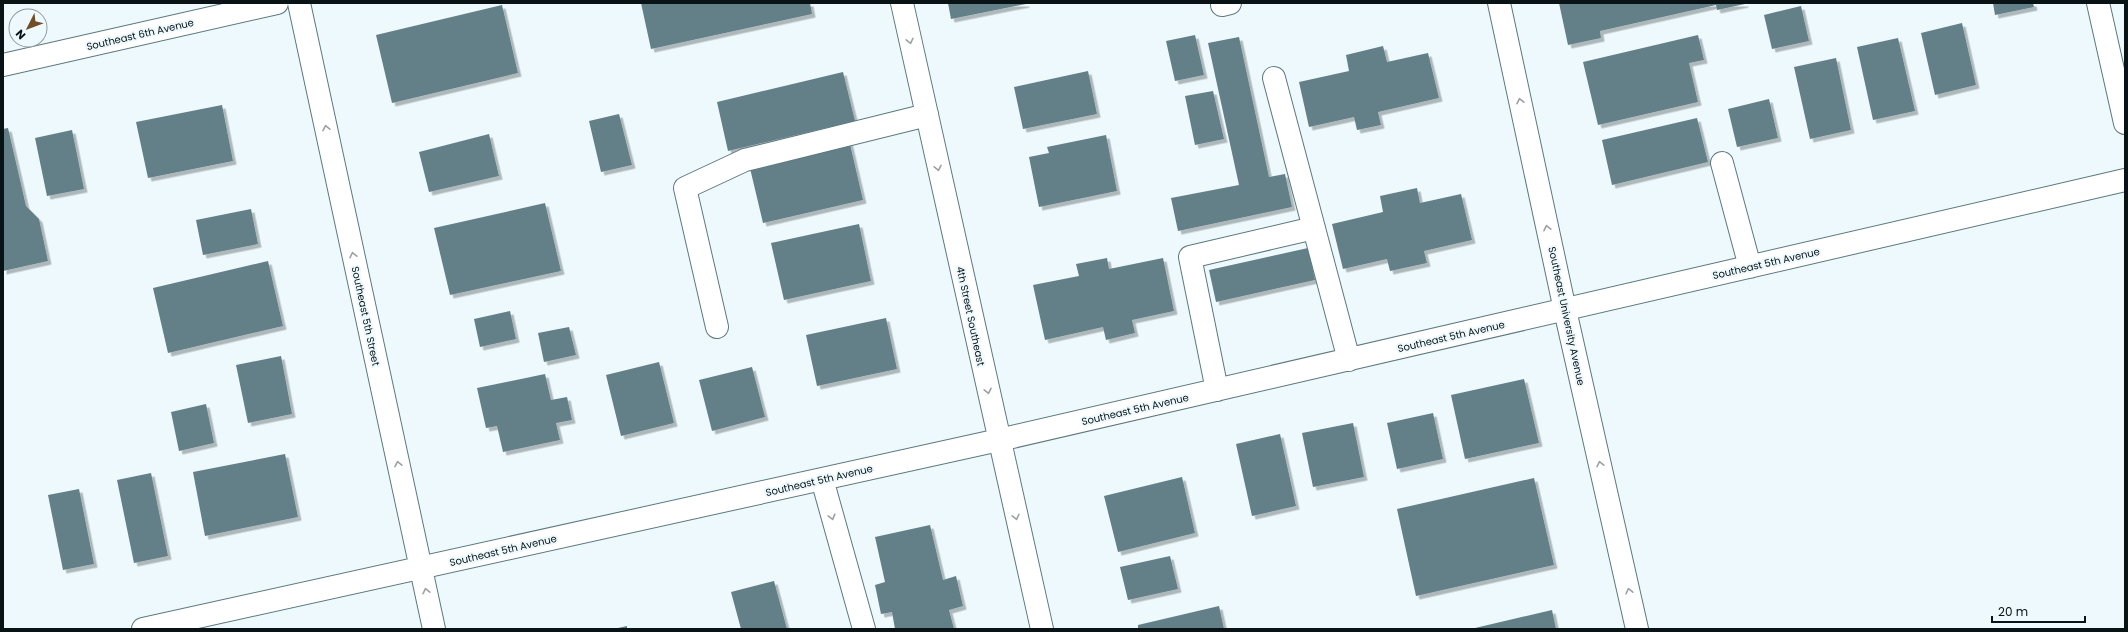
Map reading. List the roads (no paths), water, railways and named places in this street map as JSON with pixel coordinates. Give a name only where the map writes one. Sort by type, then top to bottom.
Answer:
[{"type":"street","name":"Southeast 6th Avenue","points":[[3,65],[277,3]]},
{"type":"street","name":"Southeast 5th Street","points":[[299,3],[434,629]]},
{"type":"street","name":"4th Street Southeast","points":[[902,3],[1042,629]]},
{"type":"street","points":[[1222,3],[1222,5],[1230,3]]},
{"type":"street","name":"Southeast University Avenue","points":[[1499,3],[1565,310],[1637,629]]},
{"type":"street","points":[[2098,3],[2125,123]]},
{"type":"street","points":[[1274,78],[1349,360]]},
{"type":"street","points":[[717,327],[685,188],[745,160],[927,115]]},
{"type":"street","points":[[1722,163],[1750,267]]},
{"type":"street","name":"Southeast 5th Avenue","points":[[144,629],[999,440],[2125,180]]},
{"type":"street","points":[[1217,390],[1190,257],[1314,228]]},
{"type":"street","points":[[822,479],[864,629]]}]
